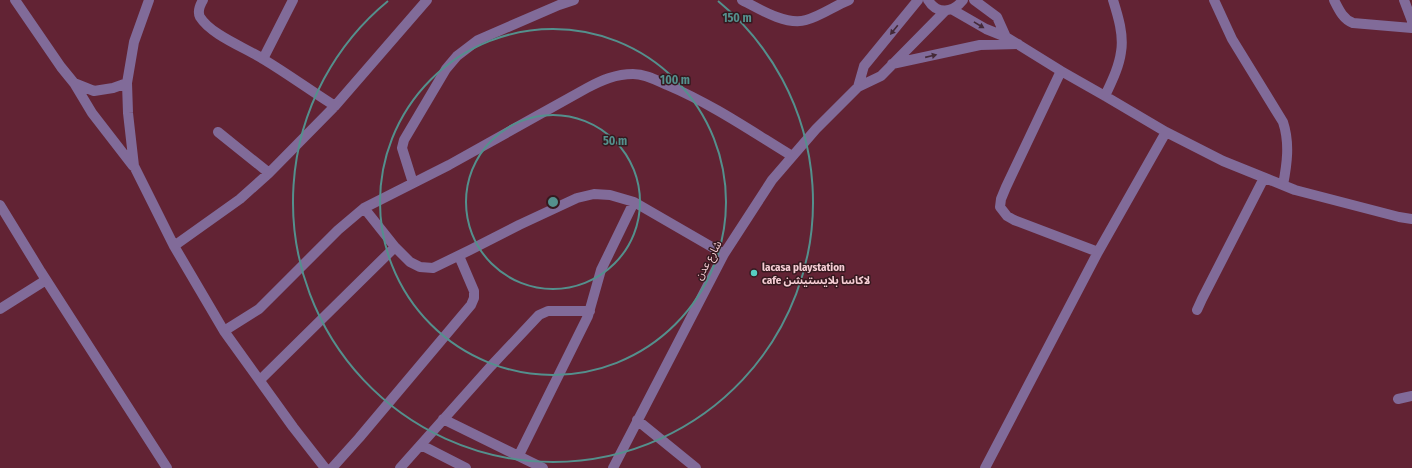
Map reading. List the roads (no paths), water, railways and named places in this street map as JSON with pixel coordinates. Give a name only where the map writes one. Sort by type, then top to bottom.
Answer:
[{"type":"street","points":[[15,0],[74,83],[92,113],[134,166],[174,246],[224,331],[293,427],[325,468]]},
{"type":"street","points":[[134,166],[126,83],[134,42],[149,0]]},
{"type":"street","points":[[203,0],[198,10],[200,16],[208,25],[225,38],[263,59],[335,106]]},
{"type":"street","points":[[263,59],[293,0]]},
{"type":"street","points":[[174,246],[240,199],[270,173],[335,106],[427,0]]},
{"type":"street","points":[[413,183],[402,148],[404,140],[446,69],[458,56],[478,40],[574,0]]},
{"type":"street","points":[[742,0],[778,17],[796,22],[817,16],[848,0]]},
{"type":"street","name":"شارع عدن","points":[[858,87],[864,66],[918,0]]},
{"type":"street","points":[[928,0],[935,8],[949,10],[986,29],[1006,37],[1166,132],[1223,161],[1295,190],[1412,219]]},
{"type":"street","name":"شارع عدن","points":[[613,468],[724,254],[768,185],[816,129],[858,87],[881,76],[949,10],[959,6],[963,0]]},
{"type":"street","points":[[974,0],[997,17],[1006,37]]},
{"type":"street","points":[[1105,96],[1117,70],[1122,51],[1122,36],[1113,0]]},
{"type":"street","points":[[1214,0],[1232,39],[1283,122],[1287,134],[1288,147],[1283,185]]},
{"type":"street","points":[[1334,0],[1342,15],[1353,23],[1412,28]]},
{"type":"street","points":[[1404,0],[1412,21]]},
{"type":"street","points":[[892,64],[980,45],[1018,44]]},
{"type":"street","points":[[1061,71],[1006,187],[1001,199],[1000,207],[1007,216],[1014,220],[1098,252]]},
{"type":"street","points":[[224,331],[259,309],[338,230],[364,208],[449,164],[606,78],[635,74],[648,77],[684,92],[723,113],[792,156]]},
{"type":"street","points":[[74,83],[94,91],[112,88],[126,83]]},
{"type":"street","points":[[218,132],[270,173]]},
{"type":"street","points":[[986,468],[1098,252],[1166,132]]},
{"type":"street","points":[[1197,310],[1264,178]]},
{"type":"street","points":[[364,208],[394,247],[410,262],[420,266],[433,268],[577,198],[594,194],[610,195],[634,202],[724,254]]},
{"type":"street","points":[[519,456],[590,311],[601,270],[634,202]]},
{"type":"street","points":[[0,205],[46,280],[167,468]]},
{"type":"street","points":[[260,380],[394,247]]},
{"type":"street","points":[[332,468],[471,305],[474,298],[474,291],[458,256]]},
{"type":"street","points":[[0,309],[46,280]]},
{"type":"street","points":[[400,468],[491,366],[539,315],[548,311],[590,311]]},
{"type":"street","points":[[1398,399],[1412,396]]},
{"type":"street","points":[[444,420],[543,468]]},
{"type":"street","points":[[637,420],[696,468]]},
{"type":"street","points":[[421,445],[466,468]]},
{"type":"place","name":"lacasa playstation cafe لاكاسا بلايستيشن","points":[[754,273]]}]
